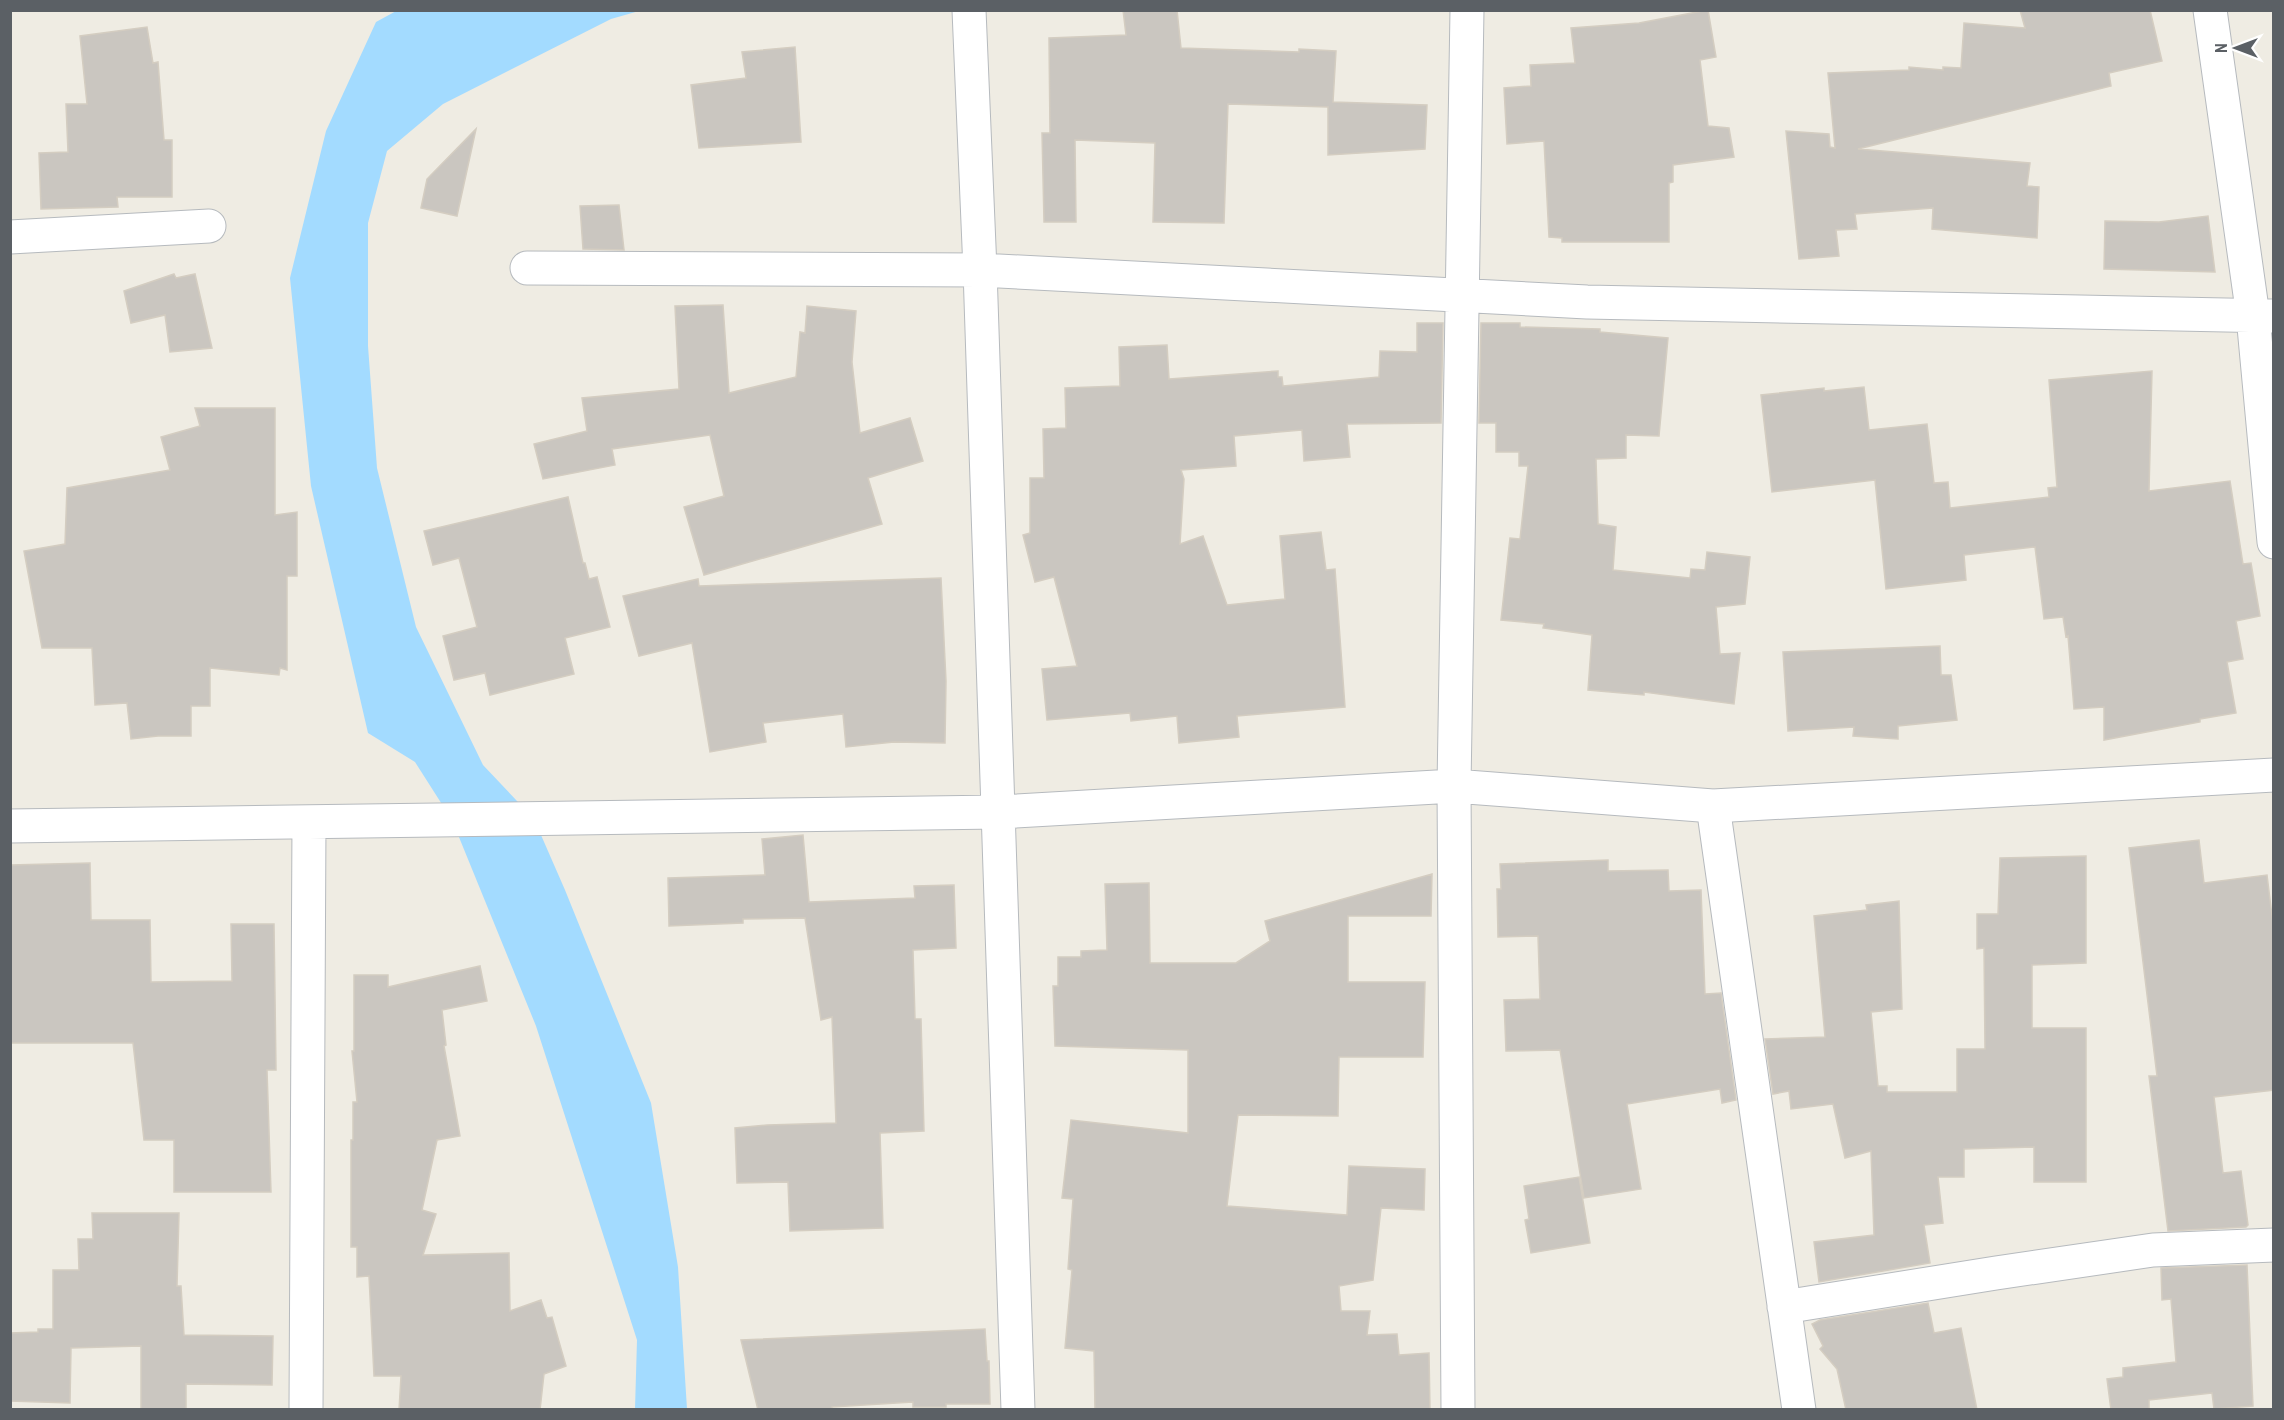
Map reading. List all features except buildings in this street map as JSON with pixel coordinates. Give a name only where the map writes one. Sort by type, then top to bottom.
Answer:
[{"type":"street","points":[[969,10],[999,812],[1018,1410]]},
{"type":"street","points":[[1458,1410],[1454,786],[1467,10]]},
{"type":"street","points":[[2210,10],[2263,316],[2274,542]]},
{"type":"street","points":[[10,237],[208,226]]},
{"type":"street","points":[[527,268],[980,270],[1587,302],[2263,316]]},
{"type":"street","points":[[10,826],[999,812],[1454,786],[1713,806],[2274,775]]},
{"type":"street","points":[[1713,806],[1799,1410]]},
{"type":"street","points":[[306,1410],[309,822]]},
{"type":"street","points":[[1784,1307],[2152,1250],[2274,1245]]},
{"type":"water","points":[[398,10],[639,11],[611,19],[443,104],[387,151],[368,223],[368,346],[377,468],[416,627],[483,765],[534,819],[651,1103],[678,1267],[687,1409],[635,1409],[637,1340],[536,1026],[452,820],[415,762],[368,733],[311,486],[290,278],[326,131],[376,22]]}]
